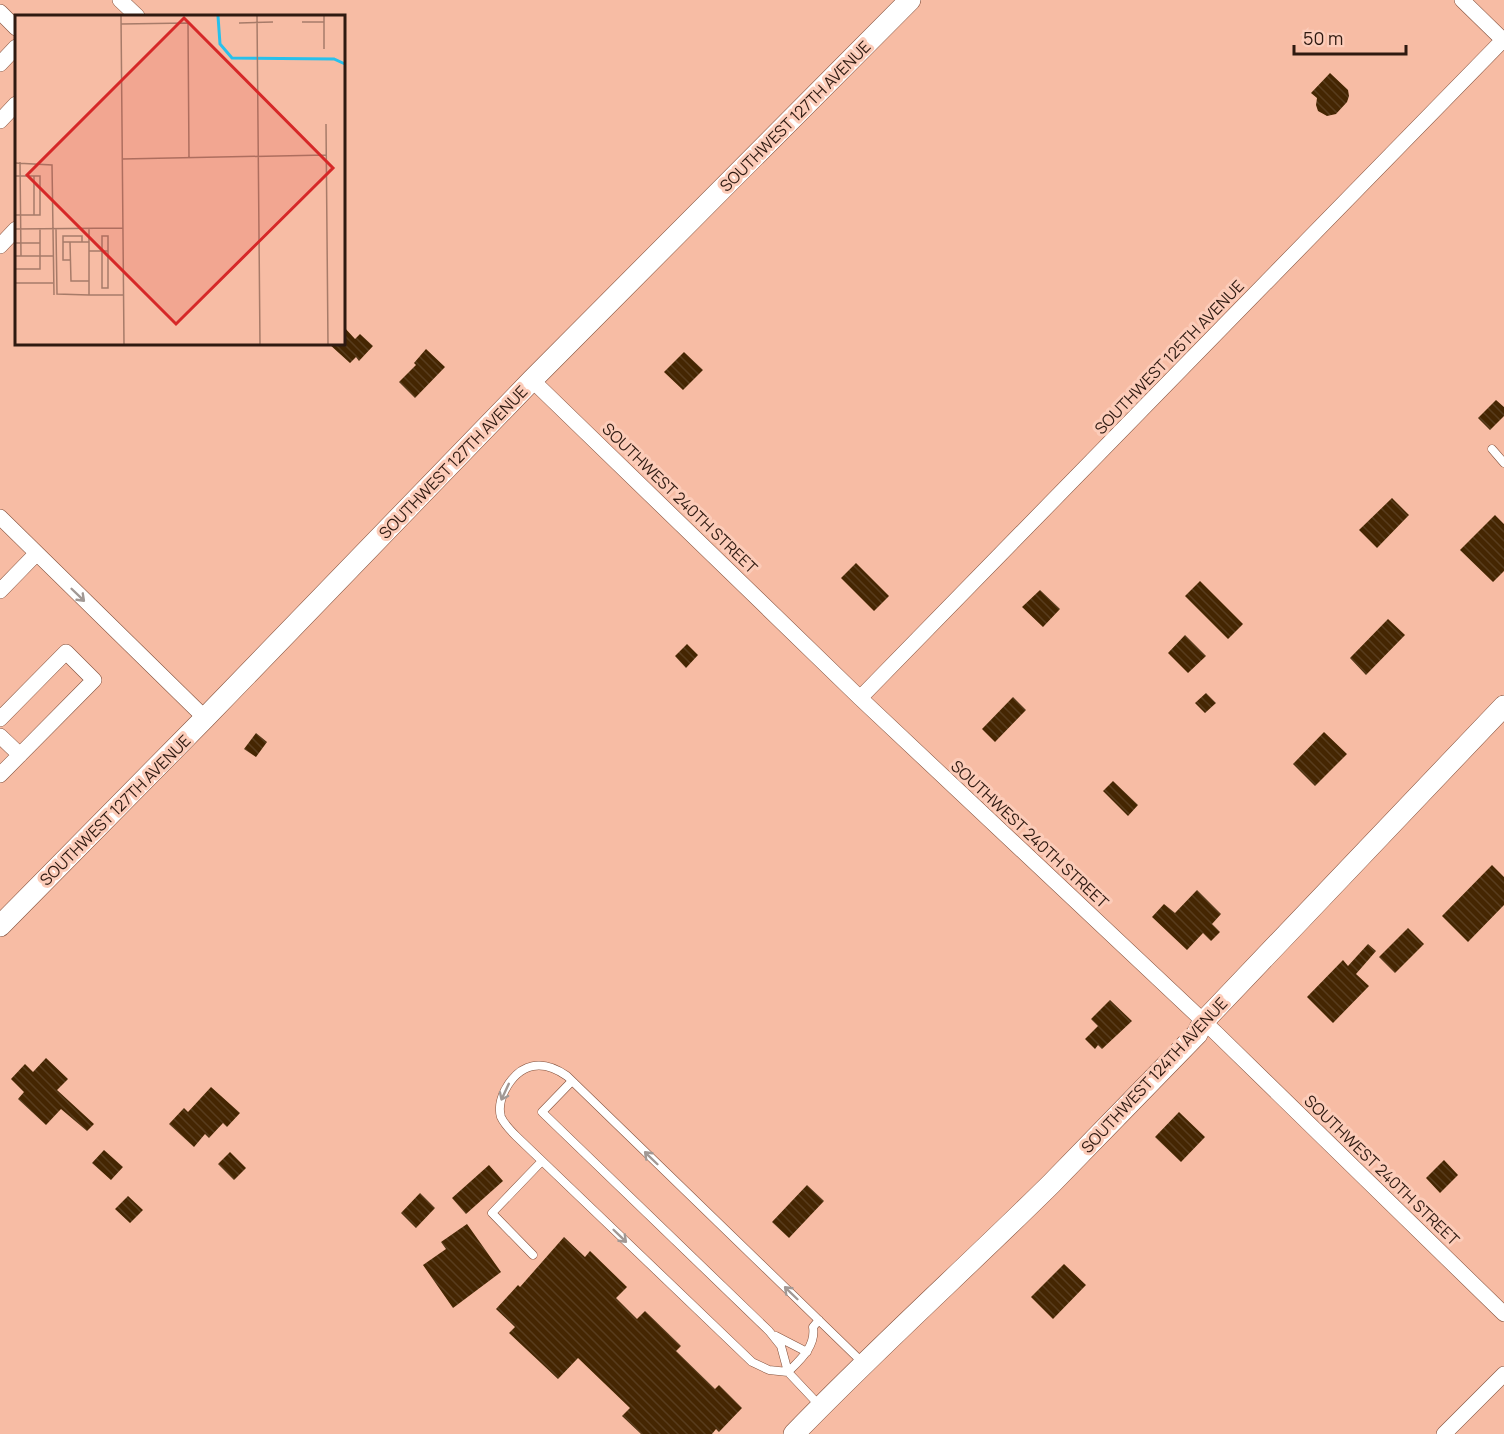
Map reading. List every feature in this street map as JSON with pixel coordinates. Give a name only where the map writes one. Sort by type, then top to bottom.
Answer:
[{"type":"street","points":[[120,0],[136,15]]},
{"type":"street","name":"SOUTHWEST 127TH AVENUE","points":[[0,926],[532,380],[909,0]]},
{"type":"street","points":[[1462,0],[1504,40]]},
{"type":"street","points":[[0,12],[15,27]]},
{"type":"street","name":"SOUTHWEST 125TH AVENUE","points":[[861,698],[1504,40]]},
{"type":"street","points":[[0,64],[15,48]]},
{"type":"street","points":[[0,121],[15,105]]},
{"type":"street","points":[[0,246],[15,230]]},
{"type":"street","name":"SOUTHWEST 240TH STREET","points":[[532,380],[861,698],[1203,1022],[1504,1314]]},
{"type":"street","points":[[0,518],[205,718]]},
{"type":"street","points":[[0,591],[36,554]]},
{"type":"street","points":[[0,719],[66,652],[94,680],[0,776]]},
{"type":"street","name":"SOUTHWEST 124TH AVENUE","points":[[794,1434],[863,1363],[1050,1184],[1197,1034],[1203,1022],[1504,706]]},
{"type":"street","points":[[0,736],[20,755]]},
{"type":"street","points":[[1444,1434],[1504,1374]]},
{"type":"lane","points":[[1492,449],[1504,463]]},
{"type":"lane","points":[[788,1372],[769,1370],[752,1362],[516,1136],[501,1118],[500,1109],[502,1095],[511,1079],[524,1069],[538,1065],[549,1065],[558,1069],[863,1363]]},
{"type":"lane","points":[[572,1081],[543,1112],[769,1332],[782,1346],[788,1372],[821,1406]]},
{"type":"lane","points":[[533,1255],[492,1213],[542,1161]]},
{"type":"lane","points":[[788,1372],[807,1352],[813,1340],[813,1327],[819,1320]]},
{"type":"lane","points":[[769,1332],[807,1352]]},
{"type":"building","points":[[1330,73],[1348,90],[1349,96],[1347,102],[1336,114],[1327,116],[1318,111],[1317,98],[1311,93]]},
{"type":"building","points":[[345,328],[355,339],[360,334],[373,346],[359,361],[356,357],[350,363],[330,345],[345,345]]},
{"type":"building","points":[[426,349],[445,367],[415,398],[399,382],[416,365],[414,363]]},
{"type":"building","points":[[684,352],[703,370],[683,390],[664,372]]},
{"type":"building","points":[[1496,400],[1504,407],[1504,416],[1490,430],[1478,418]]},
{"type":"building","points":[[1392,498],[1409,515],[1377,548],[1359,530]]},
{"type":"building","points":[[1495,515],[1504,524],[1504,571],[1493,582],[1460,550]]},
{"type":"building","points":[[856,563],[889,596],[874,611],[841,578]]},
{"type":"building","points":[[1200,581],[1243,624],[1228,639],[1185,596]]},
{"type":"building","points":[[1040,590],[1060,609],[1043,627],[1022,607]]},
{"type":"building","points":[[1388,619],[1405,635],[1366,675],[1350,658]]},
{"type":"building","points":[[1185,635],[1206,656],[1188,673],[1168,653]]},
{"type":"building","points":[[687,644],[698,655],[686,668],[675,656]]},
{"type":"building","points":[[1206,693],[1216,703],[1205,713],[1195,703]]},
{"type":"building","points":[[1013,697],[1026,710],[995,742],[982,729]]},
{"type":"building","points":[[1324,732],[1347,754],[1315,786],[1293,764]]},
{"type":"building","points":[[256,733],[267,742],[256,757],[244,749]]},
{"type":"building","points":[[1113,781],[1138,805],[1128,816],[1103,791]]},
{"type":"building","points":[[1492,865],[1504,877],[1504,905],[1468,942],[1442,916]]},
{"type":"building","points":[[1197,890],[1221,914],[1212,924],[1220,932],[1211,941],[1203,933],[1187,950],[1152,917],[1164,904],[1175,913]]},
{"type":"building","points":[[1408,928],[1424,944],[1395,973],[1379,957]]},
{"type":"building","points":[[1368,944],[1376,951],[1356,974],[1369,986],[1333,1023],[1307,997],[1343,960],[1348,966]]},
{"type":"building","points":[[1110,1000],[1132,1021],[1102,1049],[1098,1045],[1095,1049],[1085,1039],[1098,1026],[1091,1019]]},
{"type":"building","points":[[46,1058],[68,1079],[57,1090],[94,1124],[87,1131],[61,1109],[46,1125],[18,1099],[24,1092],[11,1079],[25,1064],[33,1072]]},
{"type":"building","points":[[211,1087],[240,1113],[227,1127],[223,1123],[209,1138],[205,1134],[194,1147],[169,1124],[184,1108],[188,1112]]},
{"type":"building","points":[[1179,1112],[1205,1137],[1181,1162],[1155,1137]]},
{"type":"building","points":[[104,1150],[123,1167],[111,1180],[92,1163]]},
{"type":"building","points":[[230,1152],[246,1168],[234,1180],[218,1164]]},
{"type":"building","points":[[1444,1160],[1458,1175],[1440,1193],[1426,1178]]},
{"type":"building","points":[[489,1165],[503,1181],[466,1214],[452,1198]]},
{"type":"building","points":[[807,1185],[824,1201],[789,1238],[772,1222]]},
{"type":"building","points":[[420,1193],[435,1208],[416,1228],[401,1213]]},
{"type":"building","points":[[128,1196],[143,1210],[130,1223],[115,1209]]},
{"type":"building","points":[[467,1224],[501,1272],[453,1308],[423,1265],[446,1249],[441,1242]]},
{"type":"building","points":[[564,1237],[585,1257],[590,1251],[627,1287],[616,1298],[637,1319],[645,1311],[681,1346],[676,1351],[715,1389],[719,1385],[742,1408],[719,1432],[716,1429],[712,1434],[641,1434],[622,1416],[630,1408],[578,1358],[558,1379],[509,1333],[515,1327],[496,1309],[518,1285],[520,1287]]},
{"type":"building","points":[[1064,1264],[1086,1285],[1053,1319],[1031,1297]]}]
